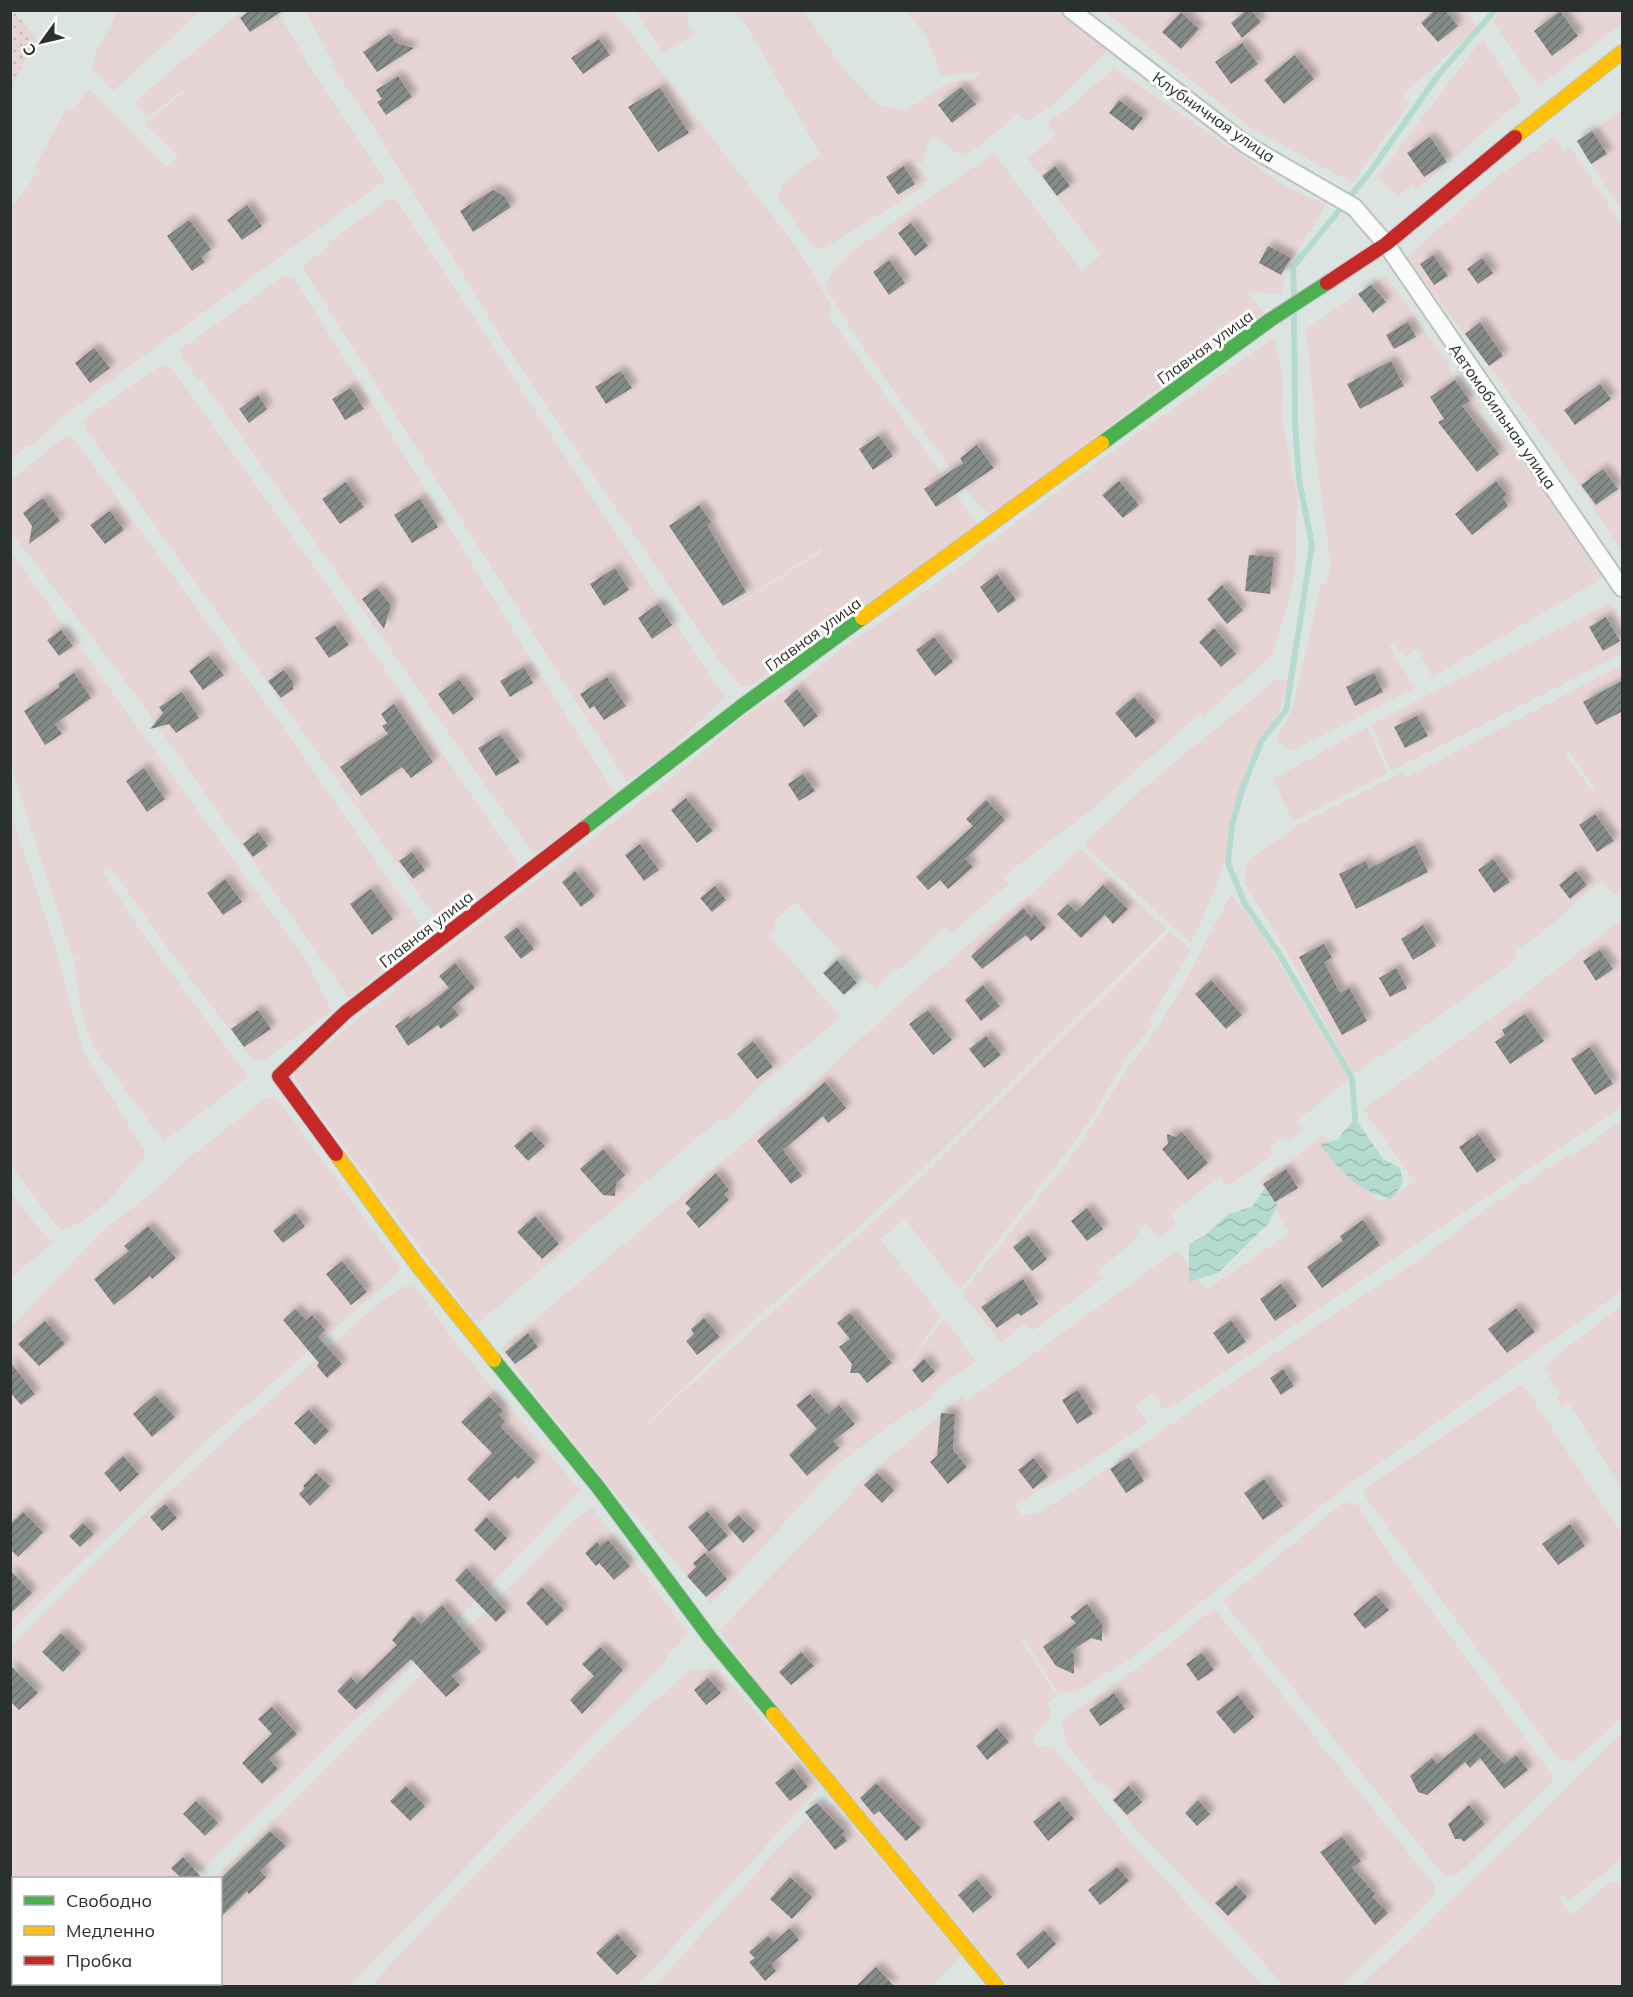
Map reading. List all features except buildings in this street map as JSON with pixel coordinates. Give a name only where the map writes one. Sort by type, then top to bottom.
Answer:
[{"type":"street","name":"Клубничная улица","points":[[1071,10],[1245,144],[1354,207],[1386,244]]},
{"type":"street","name":"Главная улица","points":[[997,1986],[711,1639],[598,1487],[418,1266],[279,1076],[346,1011],[742,706],[1270,320],[1386,244],[1542,114],[1623,52]]},
{"type":"street","name":"Автомобильная улица","points":[[1386,244],[1623,588]]},
{"type":"shaded area","points":[[1466,10],[1477,28],[1402,96],[1409,104],[1352,183],[1251,128],[1104,11]]},
{"type":"shaded area","points":[[10,11],[13,11],[36,38],[11,89]]},
{"type":"shaded area","points":[[118,11],[201,11],[113,91],[91,67],[96,61],[92,60]]},
{"type":"shaded area","points":[[242,11],[286,11],[280,15],[307,62],[385,180],[131,365],[60,419],[31,447],[28,445],[11,459],[12,208],[46,245],[12,207],[36,174],[40,175],[35,167],[65,110],[73,109],[90,89],[166,167],[179,157],[144,124],[232,53],[147,118],[134,102]]},
{"type":"shaded area","points":[[305,11],[614,11],[795,245],[832,306],[828,315],[978,525],[752,685],[742,687],[718,659],[505,344],[373,126],[331,65],[333,63]],"holes":[[[821,549],[823,551],[732,608]]]},
{"type":"shaded area","points":[[636,11],[686,11],[689,27],[695,34],[663,53]]},
{"type":"shaded area","points":[[734,11],[804,11],[844,70],[875,103],[905,111],[947,83],[974,79],[980,72],[942,76],[925,34],[906,11],[1063,11],[1108,50],[1052,106],[1027,121],[1018,114],[975,149],[962,156],[931,135],[922,164],[915,162],[929,180],[911,195],[824,248],[814,247],[778,196],[783,183],[820,154],[741,16],[737,17]]},
{"type":"shaded area","points":[[1500,11],[1622,11],[1622,24],[1538,86],[1493,22]]},
{"type":"shaded area","points":[[1483,38],[1521,100],[1416,190],[1412,185],[1398,196],[1377,177]]},
{"type":"shaded area","points":[[1114,68],[1285,186],[1326,205],[1289,265],[1281,294],[1248,292],[1264,313],[1232,339],[1220,326],[1188,366],[993,515],[978,505],[898,397],[860,343],[825,286],[837,265],[850,257],[848,254],[994,153],[1082,271],[1101,255],[1028,159],[1056,134],[1047,122],[1068,109]]},
{"type":"shaded area","points":[[1622,111],[1622,210],[1576,141]]},
{"type":"shaded area","points":[[1553,137],[1563,151],[1570,147],[1622,225],[1622,552],[1577,481],[1406,258],[1491,182]]},
{"type":"shaded area","points":[[395,198],[724,697],[668,752],[627,782],[304,270],[303,265],[329,247],[328,243],[386,201]]},
{"type":"shaded area","points":[[1385,275],[1449,365],[1453,377],[1457,374],[1482,407],[1478,411],[1495,433],[1499,431],[1546,493],[1603,578],[1432,677],[1417,648],[1405,657],[1393,643],[1389,647],[1415,688],[1291,751],[1276,740],[1293,708],[1321,585],[1326,584],[1331,566],[1313,439],[1317,438],[1306,329]]},
{"type":"shaded area","points":[[284,276],[294,278],[615,794],[538,853],[532,852],[202,380],[199,382],[182,357],[181,351],[185,346]]},
{"type":"shaded area","points":[[1274,338],[1283,381],[1282,420],[1297,494],[1295,571],[1272,655],[1203,717],[1200,713],[1091,810],[1003,877],[1009,884],[951,933],[945,926],[913,959],[896,971],[894,968],[875,989],[795,902],[774,921],[776,929],[769,936],[841,1017],[756,1088],[726,1122],[721,1118],[482,1320],[473,1319],[297,1083],[293,1073],[398,986],[679,772],[738,721],[766,701],[798,684],[840,650],[977,555],[976,553],[1086,470]]},
{"type":"shaded area","points":[[162,365],[171,367],[327,585],[516,860],[519,868],[445,924],[439,922],[85,428],[84,422],[88,416]]},
{"type":"shaded area","points":[[66,436],[74,439],[285,730],[424,930],[423,937],[349,998],[133,691],[11,532],[11,480]]},
{"type":"shaded area","points":[[10,551],[306,960],[332,1011],[264,1060],[254,1061],[182,968],[111,868],[102,871],[136,924],[248,1077],[164,1141],[93,1046],[82,1015],[74,962],[80,956],[73,958],[11,766]]},
{"type":"shaded area","points":[[1611,603],[1622,620],[1622,654],[1391,771],[1371,724]]},
{"type":"shaded area","points":[[1622,665],[1622,892],[1614,895],[1601,880],[1545,930],[1514,952],[1517,959],[1421,1029],[1353,1074],[1285,949],[1245,884],[1246,862],[1297,826],[1402,773],[1406,778]],"holes":[[[1569,751],[1595,788],[1592,791],[1565,754]]]},
{"type":"shaded area","points":[[1288,679],[1279,714],[1262,741],[1231,819],[1229,844],[1216,887],[1191,943],[1086,847],[1088,845],[1085,842],[1154,779],[1276,680]]},
{"type":"shaded area","points":[[1368,727],[1387,773],[1293,821],[1273,779]]},
{"type":"shaded area","points":[[10,812],[52,936],[83,1051],[145,1151],[145,1156],[109,1200],[87,1218],[62,1230],[54,1223],[11,1165]]},
{"type":"shaded area","points":[[1080,848],[1166,929],[934,1158],[759,1315],[624,1445],[916,1183],[1138,963],[1158,982],[1139,962],[1170,931],[1191,950],[1149,1021],[1152,1025],[1127,1056],[1093,1116],[960,1290],[905,1219],[880,1239],[941,1316],[890,1389],[944,1318],[976,1361],[931,1393],[934,1398],[914,1411],[909,1411],[837,1465],[711,1604],[598,1473],[500,1349],[803,1093],[893,1009],[1005,913],[1029,896]]},
{"type":"shaded area","points":[[1231,894],[1262,934],[1349,1079],[1297,1121],[1303,1131],[1290,1140],[1285,1135],[1269,1148],[1274,1154],[1228,1186],[1220,1176],[1171,1214],[1176,1224],[1158,1238],[1145,1223],[1134,1240],[1098,1272],[1103,1278],[1032,1331],[1024,1324],[1001,1343],[962,1293],[1078,1148],[1128,1067],[1148,1042],[1181,989]]},
{"type":"shaded area","points":[[1622,919],[1622,1106],[1174,1405],[1164,1410],[1153,1393],[1135,1405],[1147,1423],[1092,1461],[1014,1505],[1022,1516],[1038,1513],[1085,1484],[1276,1352],[1299,1339],[1298,1337],[1419,1260],[1486,1209],[1568,1155],[1570,1158],[1622,1119],[1622,1291],[1340,1491],[1135,1655],[1080,1690],[1059,1695],[1024,1638],[1021,1640],[1057,1696],[1047,1703],[1052,1715],[1033,1739],[1038,1747],[1053,1746],[1130,1841],[1262,1986],[1009,1986],[754,1678],[719,1630],[850,1496],[854,1496],[850,1491],[961,1397],[966,1401],[987,1387],[1178,1250],[1206,1290],[1290,1233],[1259,1181],[1279,1165],[1282,1168],[1323,1135],[1379,1202],[1415,1182],[1363,1109],[1522,996]]},
{"type":"shaded area","points":[[276,1097],[400,1267],[397,1274],[208,1439],[11,1631],[11,1327],[102,1231],[152,1193],[191,1156],[266,1098]]},
{"type":"shaded area","points":[[11,1190],[22,1209],[53,1243],[11,1277]]},
{"type":"shaded area","points":[[413,1284],[463,1353],[580,1490],[439,1638],[195,1877],[12,1877],[12,1985],[84,1985],[11,1986],[11,1646],[121,1536],[235,1431],[361,1318],[402,1288]]},
{"type":"shaded area","points":[[1622,1306],[1622,1490],[1569,1402],[1561,1407],[1557,1397],[1563,1393],[1557,1390],[1545,1369],[1557,1355]]},
{"type":"shaded area","points":[[1518,1386],[1524,1386],[1622,1534],[1622,1717],[1574,1761],[1563,1761],[1556,1756],[1364,1495],[1365,1488]]},
{"type":"shaded area","points":[[1344,1502],[1359,1506],[1386,1549],[1551,1773],[1553,1780],[1458,1874],[1448,1877],[1441,1872],[1223,1601]]},
{"type":"shaded area","points":[[592,1507],[688,1632],[678,1646],[666,1655],[668,1659],[349,1986],[102,1986],[222,1985],[222,1877],[215,1877],[533,1564],[571,1522]]},
{"type":"shaded area","points":[[1214,1608],[1318,1740],[1318,1745],[1331,1756],[1434,1885],[1436,1891],[1431,1900],[1342,1986],[1284,1986],[1241,1937],[1140,1833],[1111,1800],[1113,1795],[1103,1783],[1098,1783],[1068,1746],[1062,1726],[1066,1717],[1155,1656]]},
{"type":"shaded area","points":[[718,1669],[821,1786],[637,1986],[371,1986],[470,1879],[602,1748],[689,1671]]},
{"type":"shaded area","points":[[1622,1733],[1622,1858],[1569,1901],[1562,1894],[1559,1898],[1571,1915],[1611,1882],[1618,1882],[1622,1886],[1622,1986],[1361,1986],[1526,1828]]},
{"type":"shaded area","points":[[833,1803],[961,1956],[931,1986],[655,1986],[783,1843],[812,1815]]},
{"type":"water","points":[[1355,1118],[1383,1159],[1400,1168],[1403,1183],[1391,1200],[1367,1190],[1350,1179],[1320,1144],[1337,1140]]},
{"type":"water","points":[[1267,1185],[1280,1198],[1269,1223],[1218,1273],[1189,1282],[1189,1244],[1206,1235],[1228,1214],[1252,1207]]},
{"type":"waterway","points":[[1294,299],[1293,267],[1370,172],[1439,74],[1495,10]]},
{"type":"waterway","points":[[1294,309],[1295,423],[1299,480],[1312,545],[1286,710],[1261,742],[1242,790],[1232,826],[1228,863],[1245,904],[1278,952],[1352,1078],[1355,1118]]},
{"type":"traffic: fast","points":[[1102,443],[1270,320],[1327,283]]},
{"type":"traffic: fast","points":[[583,829],[742,706],[862,618]]},
{"type":"traffic: fast","points":[[494,1360],[598,1487],[711,1639],[773,1714]]},
{"type":"traffic: slow","points":[[1515,137],[1622,52]]},
{"type":"traffic: slow","points":[[862,618],[1102,443]]},
{"type":"traffic: slow","points":[[336,1154],[418,1266],[494,1360]]},
{"type":"traffic: slow","points":[[773,1714],[997,1986]]},
{"type":"traffic: jam","points":[[1327,283],[1386,244],[1515,137]]},
{"type":"traffic: jam","points":[[336,1154],[279,1076],[346,1012],[583,829]]}]
